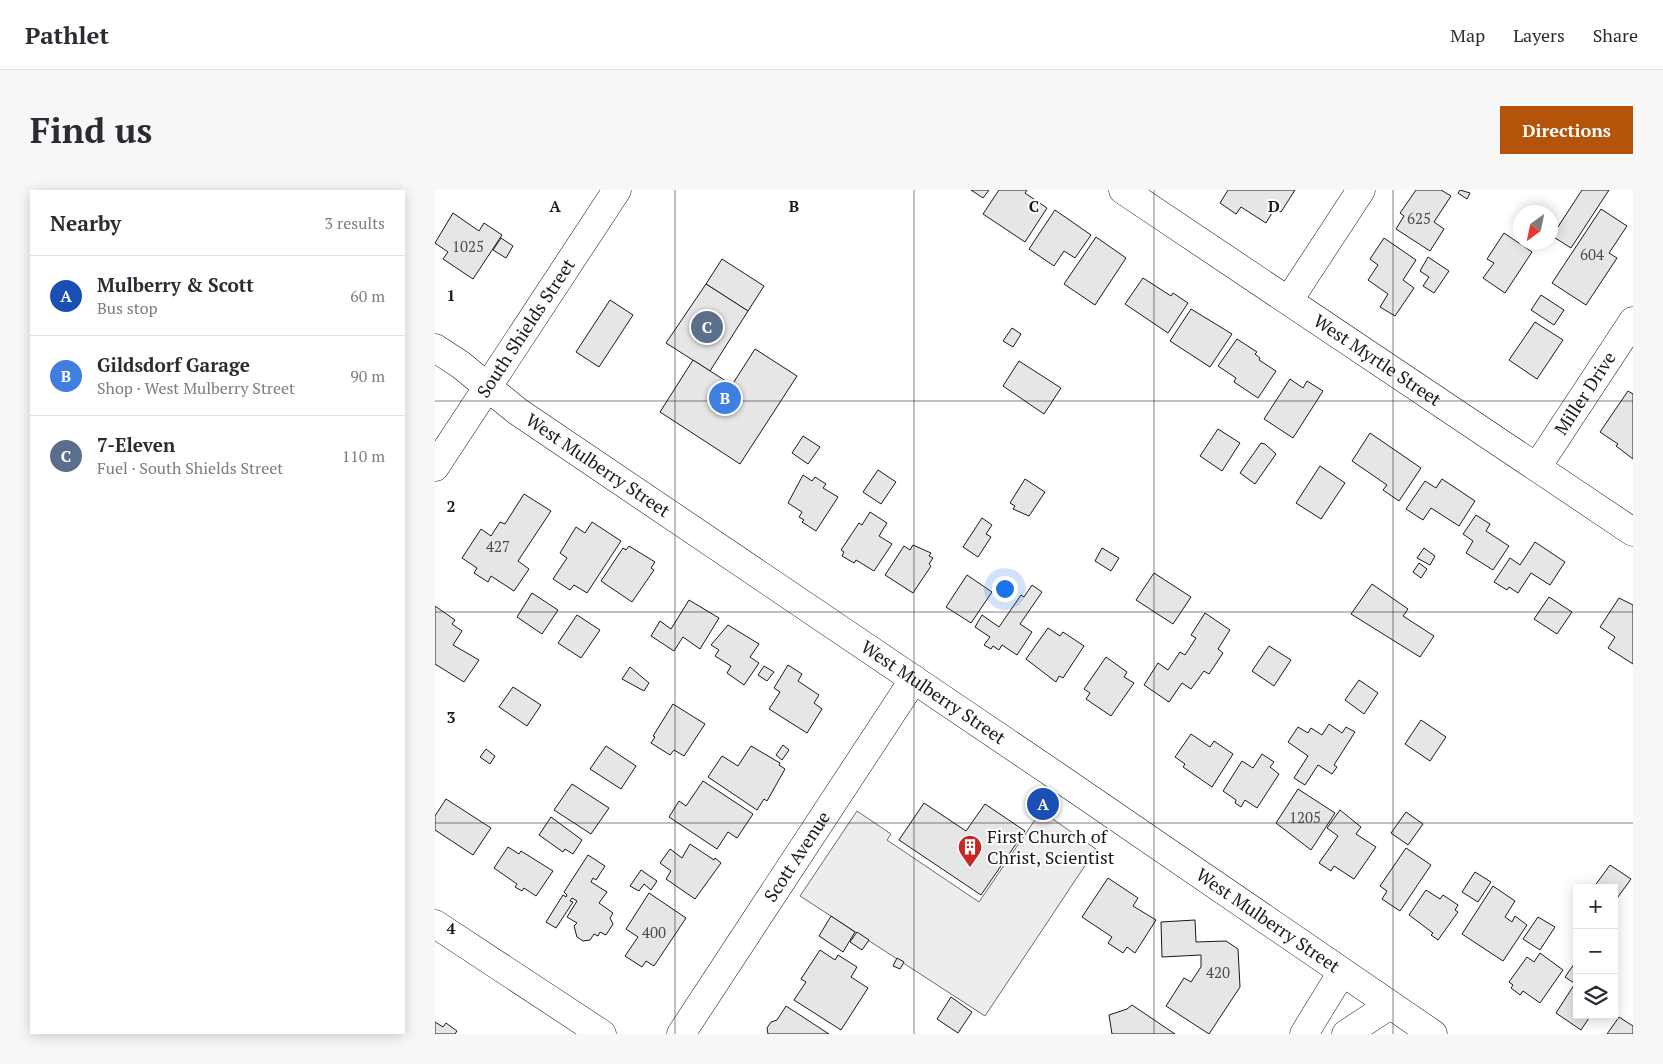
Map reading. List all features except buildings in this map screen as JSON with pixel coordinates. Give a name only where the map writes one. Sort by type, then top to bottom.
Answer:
[{"type":"street","name":"South Shields Street","points":[[435,467],[617,190]]},
{"type":"street","name":"West Myrtle Street","points":[[1123,190],[1633,532]]},
{"type":"street","points":[[1289,300],[1361,190]]},
{"type":"street","name":"Miller Drive","points":[[1537,467],[1633,321]]},
{"type":"street","name":"West Mulberry Street","points":[[435,348],[533,422],[914,679],[1433,1034]]},
{"type":"street","name":"Scott Avenue","points":[[681,1034],[914,679]]},
{"type":"street","points":[[435,924],[602,1034]]},
{"type":"street","points":[[1304,1034],[1342,972]]},
{"type":"street","points":[[1346,1034],[1390,1005]]},
{"type":"shaded area","points":[[857,811],[891,834],[887,840],[979,902],[1041,811],[1096,849],[985,1016],[800,896]]},
{"type":"place","name":"7-Eleven","points":[[707,327]]},
{"type":"place","name":"Gildsdorf Garage","points":[[725,398]]},
{"type":"place","name":"Mulberry & Scott","points":[[1043,804]]},
{"type":"place","name":"First Church of Christ, Scientist","points":[[970,868]]}]
